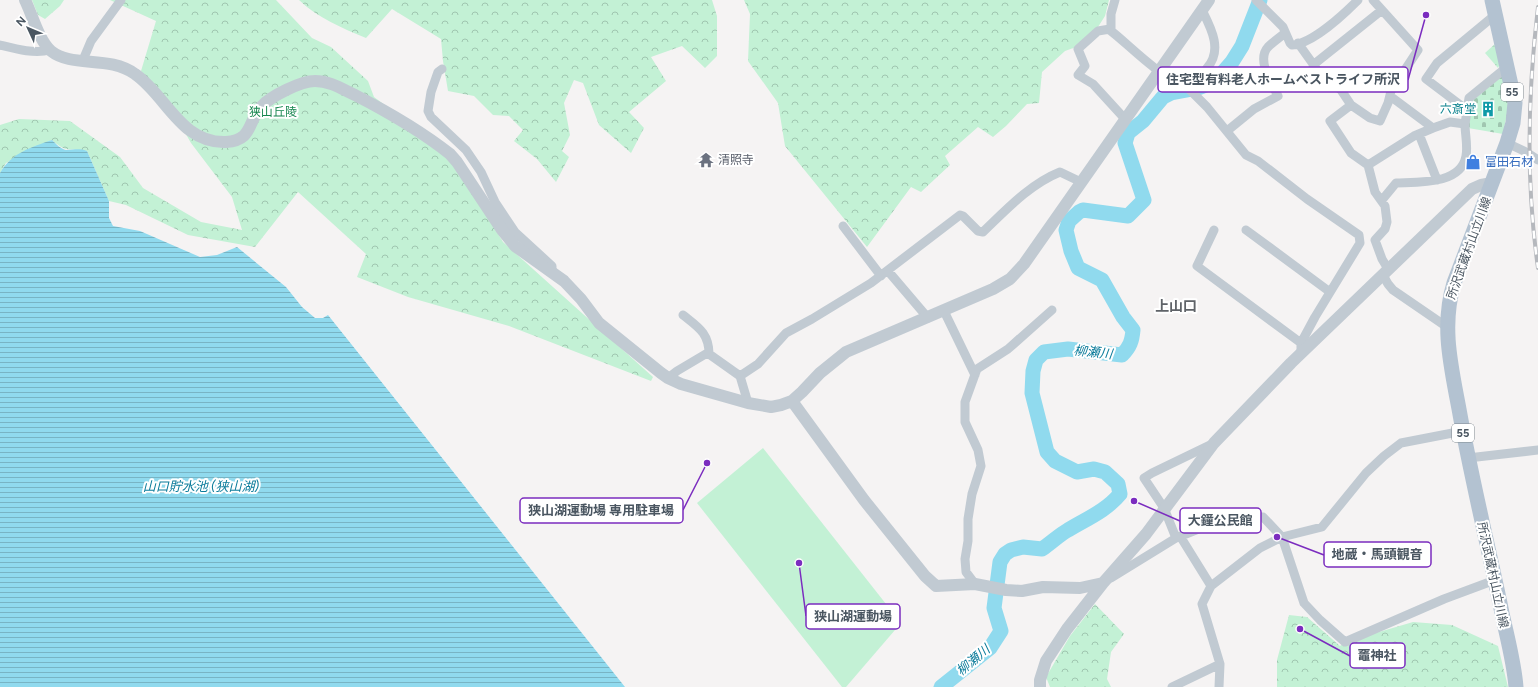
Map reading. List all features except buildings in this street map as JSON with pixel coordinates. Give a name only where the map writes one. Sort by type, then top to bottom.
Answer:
[{"type":"main road","name":"所沢武蔵村山立川線","points":[[1492,0],[1515,103],[1513,123],[1507,143],[1454,283],[1448,305],[1447,327],[1448,347],[1468,458],[1495,580],[1516,687]]},
{"type":"street","points":[[25,0],[43,40],[50,50],[69,59],[111,64],[128,69],[149,86],[182,126],[201,136],[220,142],[236,141],[247,133],[257,112],[262,106],[298,84],[316,81],[331,84],[393,115],[446,151],[457,162],[510,240],[521,251],[574,291],[599,323],[668,378],[696,390],[771,407],[792,401],[820,373],[846,352],[944,311],[993,289],[1010,279],[1024,264],[1205,3]]},
{"type":"street","points":[[83,60],[91,41],[121,0]]},
{"type":"street","points":[[1110,29],[1115,0]]},
{"type":"street","points":[[1258,3],[1283,28],[1292,45],[1322,31],[1358,0]]},
{"type":"street","points":[[1298,43],[1313,65],[1330,82],[1341,90],[1351,106],[1370,118],[1380,121],[1391,91],[1418,50],[1373,0]]},
{"type":"street","points":[[1125,119],[1093,84],[1078,76],[1085,66],[1078,49],[1098,31],[1110,29],[1125,41],[1140,57],[1158,71],[1175,81],[1181,82],[1199,76],[1209,66],[1214,52],[1215,43],[1205,3]]},
{"type":"street","points":[[1313,65],[1382,10]]},
{"type":"street","points":[[1467,110],[1426,79],[1437,63],[1495,15]]},
{"type":"street","points":[[1227,131],[1254,109],[1278,96],[1267,76],[1264,59],[1268,47],[1285,33]]},
{"type":"street","points":[[0,45],[22,50],[44,52],[50,50]]},
{"type":"street","points":[[1382,200],[1396,183],[1429,182],[1437,180],[1453,174],[1464,163],[1466,156],[1465,124],[1469,98],[1507,67]]},
{"type":"street","points":[[442,68],[438,72],[431,92],[428,111],[432,117],[466,150],[481,172],[495,202],[509,224],[515,232],[552,266],[552,273]]},
{"type":"street","points":[[1181,82],[1207,107],[1246,154],[1258,161],[1307,199],[1359,235],[1361,240]]},
{"type":"street","points":[[1390,96],[1433,128]]},
{"type":"street","points":[[1351,106],[1330,121],[1351,153],[1368,165],[1375,192],[1385,206],[1387,222],[1385,230],[1375,240],[1361,240]]},
{"type":"street","points":[[1368,165],[1419,134],[1433,128],[1450,122],[1465,124]]},
{"type":"street","points":[[1419,134],[1437,180]]},
{"type":"street","points":[[1507,143],[1526,152],[1538,160]]},
{"type":"street","points":[[740,376],[758,364],[786,333],[812,319],[884,274],[960,215],[963,216],[978,231],[983,232],[1016,200],[1051,176],[1060,172],[1081,182]]},
{"type":"street","points":[[1040,687],[1040,680],[1046,661],[1067,629],[1103,583],[1146,534],[1164,508],[1214,444],[1301,348],[1386,272],[1472,189],[1481,184],[1492,183]]},
{"type":"street","points":[[843,226],[884,274],[928,318]]},
{"type":"street","points":[[1214,230],[1197,266],[1301,348]]},
{"type":"street","points":[[1246,230],[1330,292]]},
{"type":"street","points":[[1301,348],[1330,292],[1361,240]]},
{"type":"street","points":[[1375,240],[1386,272],[1388,284],[1393,290],[1447,327]]},
{"type":"street","points":[[975,584],[966,572],[965,559],[968,541],[968,519],[972,494],[981,466],[978,450],[965,422],[965,402],[977,369],[1008,349],[1052,310]]},
{"type":"street","points":[[944,311],[976,375]]},
{"type":"street","points":[[683,314],[703,331],[709,343],[709,354],[740,376],[748,403]]},
{"type":"street","points":[[668,378],[709,352]]},
{"type":"street","points":[[792,401],[864,500],[930,582],[936,586],[975,584],[1006,590],[1022,591],[1043,587],[1080,588],[1103,583],[1178,537],[1231,517],[1263,516],[1282,537],[1304,603],[1320,620],[1345,642],[1444,599],[1495,580]]},
{"type":"street","points":[[1219,687],[1220,664],[1202,604],[1211,586],[1260,548],[1282,537],[1322,527],[1366,473],[1401,443],[1463,431]]},
{"type":"street","points":[[1211,586],[1178,537],[1164,508],[1144,478],[1214,444]]},
{"type":"street","points":[[1468,458],[1538,450]]},
{"type":"street","points":[[1172,687],[1220,664]]},
{"type":"green space","points":[[32,0],[64,0],[60,6],[45,19],[38,15]]},
{"type":"green space","name":"狭山丘陵","points":[[110,0],[276,0],[312,38],[331,47],[368,81],[374,97],[420,131],[456,166],[503,242],[653,377],[651,381],[509,326],[408,297],[357,277],[366,254],[298,192],[255,247],[188,235],[126,205],[109,201],[87,151],[64,148],[52,140],[6,163],[0,173],[0,125],[19,119],[70,121],[120,157],[143,188],[201,222],[242,230],[232,197],[191,143],[165,98],[141,71],[156,21]]},
{"type":"green space","points":[[299,0],[712,0],[717,16],[717,56],[705,68],[682,46],[651,57],[666,81],[629,112],[644,128],[631,153],[599,125],[583,83],[574,80],[564,103],[570,135],[562,151],[569,157],[556,182],[537,159],[514,141],[523,130],[509,116],[493,115],[474,96],[448,91],[441,39],[392,9],[366,38],[322,17]]},
{"type":"green space","points":[[744,0],[1109,0],[1105,16],[1098,27],[1076,47],[1065,51],[1042,72],[1039,103],[1027,104],[993,137],[978,127],[945,156],[950,165],[921,192],[911,187],[867,247],[785,146],[778,103],[748,61],[750,14]]},
{"type":"green space","points":[[1496,43],[1500,64],[1498,68],[1485,53]]},
{"type":"green space","points":[[1503,75],[1509,104],[1503,134],[1468,128],[1472,101]]},
{"type":"green space","points":[[763,448],[901,623],[846,687],[842,687],[697,503]]},
{"type":"green space","points":[[1095,604],[1124,634],[1111,652],[1107,679],[1111,687],[1050,687],[1046,677],[1070,636]]},
{"type":"green space","points":[[1289,615],[1307,617],[1340,646],[1345,642],[1413,622],[1452,625],[1498,646],[1508,687],[1277,687],[1277,660]]},
{"type":"water","name":"山口貯水池 (狭山湖)","points":[[52,140],[66,150],[79,149],[87,151],[109,201],[109,218],[113,226],[140,231],[200,257],[217,255],[237,247],[286,287],[302,307],[315,318],[323,318],[328,315],[625,687],[0,687],[0,173],[10,160],[16,156],[30,148]]},
{"type":"waterway","name":"柳瀬川","points":[[941,687],[990,648],[1001,631],[994,608],[1000,562],[1005,554],[1011,550],[1023,547],[1042,549],[1065,532],[1102,510],[1120,494],[1118,484],[1105,472],[1094,469],[1077,472],[1055,461],[1047,452],[1032,393],[1033,371],[1036,360],[1044,352],[1068,349],[1122,355],[1129,346],[1132,337],[1133,330],[1123,317],[1102,280],[1078,268],[1071,251],[1066,230],[1069,221],[1083,210],[1128,216],[1144,200],[1125,143],[1128,133],[1143,121],[1163,97],[1171,93],[1198,88],[1211,83],[1218,78],[1232,62],[1242,46],[1260,0]]},
{"type":"railway","points":[[1538,7],[1530,104],[1530,171],[1534,236],[1538,268]]},
{"type":"place","name":"住宅型有料老人ホームベストライフ所沢","points":[[1426,15]]},
{"type":"place","name":"六斎堂","points":[[1488,109]]},
{"type":"place","name":"清照寺","points":[[706,160]]},
{"type":"place","name":"富田石材","points":[[1473,162]]},
{"type":"place","name":"狭山湖運動場 専用駐車場","points":[[707,463]]},
{"type":"place","name":"大鐘公民館","points":[[1134,501]]},
{"type":"place","name":"地蔵・馬頭観音","points":[[1277,537]]},
{"type":"place","name":"狭山湖運動場","points":[[799,563]]},
{"type":"place","name":"竈神社","points":[[1300,629]]},
{"type":"district","name":"上山口","points":[[1176,306]]}]
